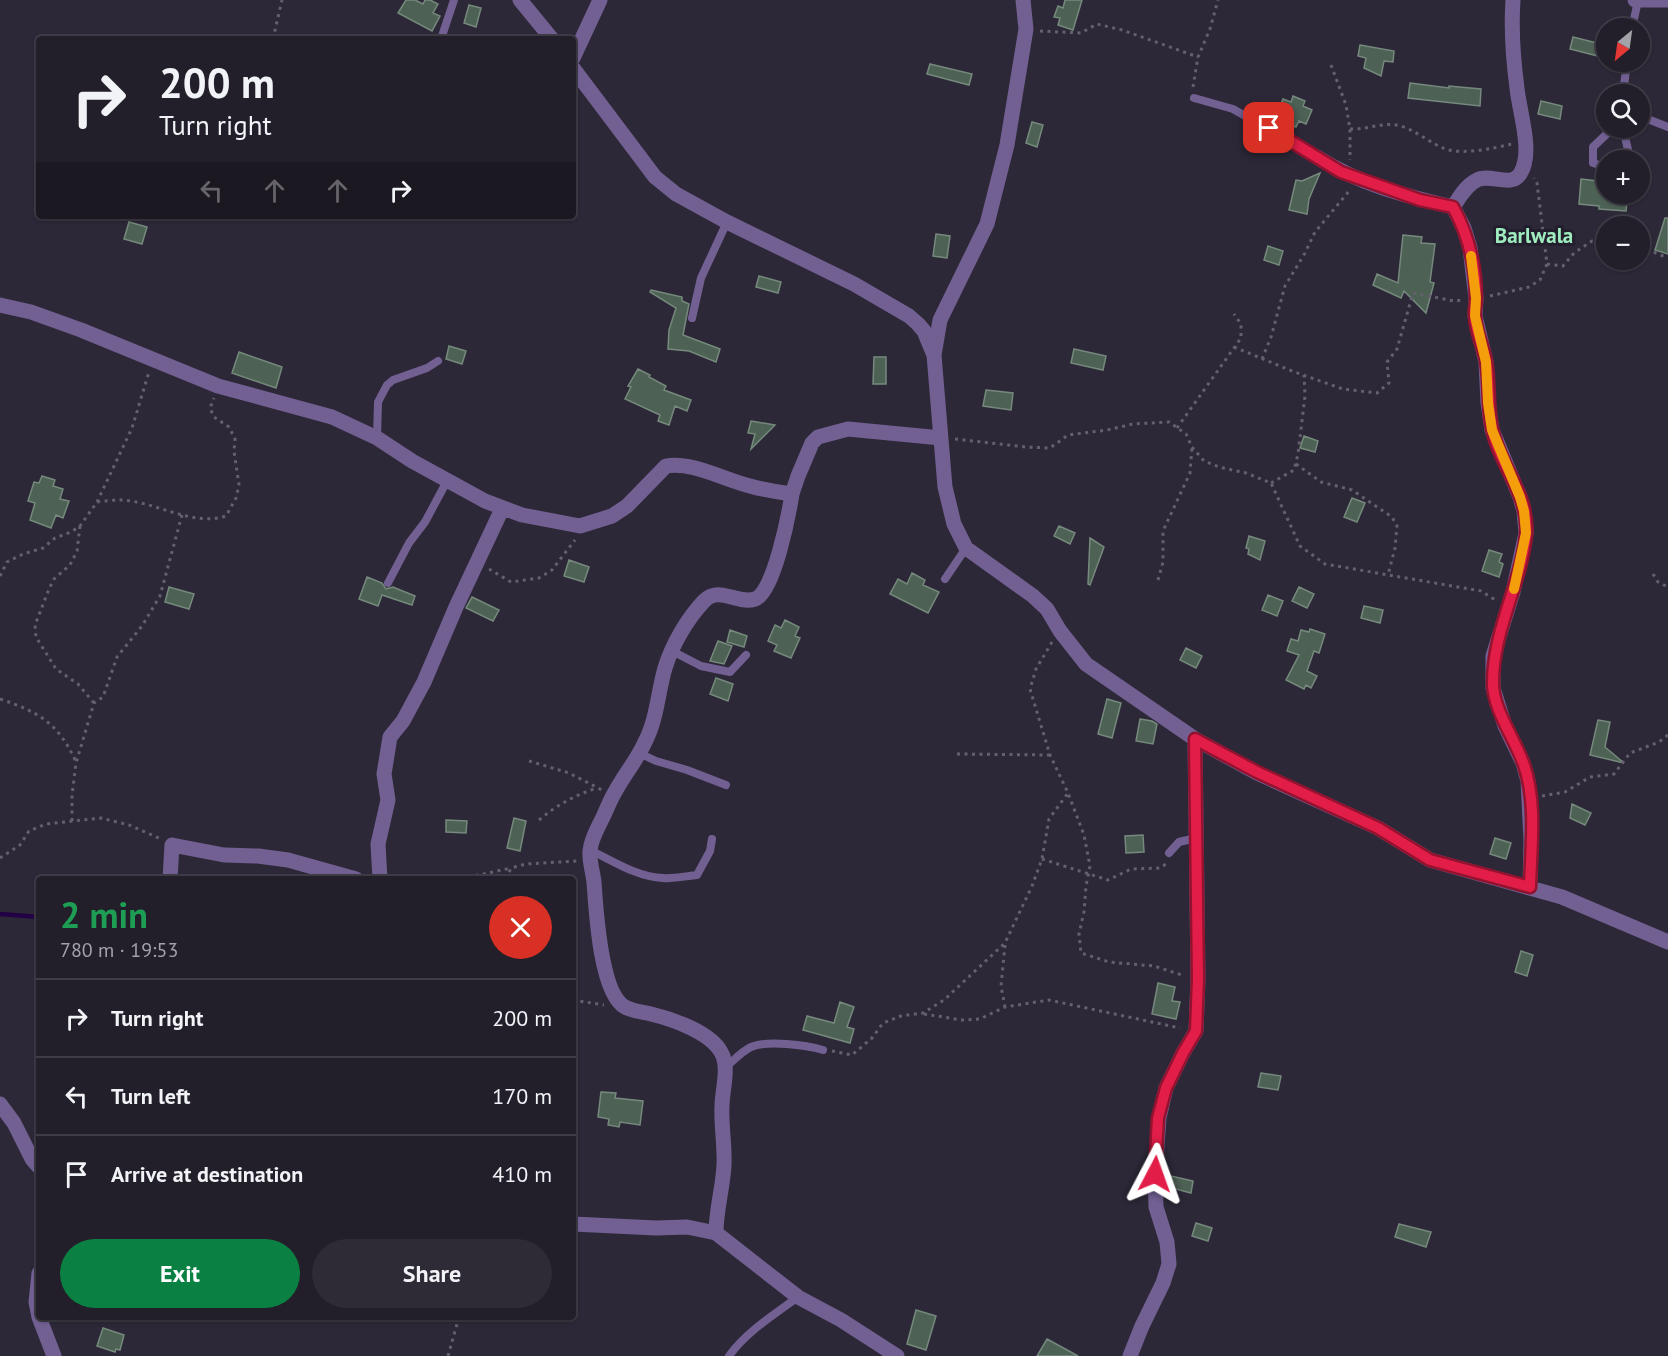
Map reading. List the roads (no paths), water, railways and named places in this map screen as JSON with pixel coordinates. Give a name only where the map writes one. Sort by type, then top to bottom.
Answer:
[{"type":"street","points":[[520,0],[550,36]]},
{"type":"street","points":[[576,52],[600,0]]},
{"type":"street","points":[[1023,0],[1026,29],[1007,145],[987,224],[940,320],[934,355],[945,487],[954,524],[966,548],[1033,596],[1047,609],[1086,664],[1195,739],[1257,772],[1378,828],[1430,860],[1562,897],[1668,942]]},
{"type":"street","points":[[1453,207],[1466,189],[1479,178],[1511,180],[1518,177],[1525,161],[1526,140],[1511,23],[1513,0]]},
{"type":"street","points":[[1637,0],[1668,0]]},
{"type":"street","points":[[576,72],[655,177],[676,194],[854,284],[909,316],[924,331],[934,355]]},
{"type":"street","points":[[1317,157],[1357,179],[1420,200],[1453,207]]},
{"type":"street","points":[[1453,207],[1464,228],[1470,248],[1476,298],[1475,316],[1486,362],[1492,430],[1524,511],[1526,533],[1510,605],[1494,656],[1493,688],[1506,726],[1523,763],[1530,798],[1530,887]]},
{"type":"street","points":[[0,305],[61,323],[218,386],[332,417],[377,438],[447,482],[502,509],[555,522],[580,526],[612,516],[627,506],[661,469],[674,464],[687,466],[750,487],[792,494]]},
{"type":"street","points":[[716,1233],[716,1212],[724,1165],[722,1107],[725,1068],[721,1050],[704,1036],[670,1019],[625,1007],[618,1001],[603,969],[590,854],[593,837],[653,725],[672,651],[694,613],[711,595],[718,593],[747,600],[760,596],[784,538],[792,494],[812,443],[818,437],[848,429],[941,438]]},
{"type":"street","points":[[380,876],[378,844],[388,800],[384,774],[390,737],[403,721],[424,682],[502,509]]},
{"type":"street","points":[[1130,1356],[1163,1283],[1169,1264],[1167,1242],[1156,1207],[1158,1118],[1166,1088],[1196,1031],[1198,979],[1195,739]]},
{"type":"street","points":[[170,876],[172,845],[224,855],[288,860],[345,876]]},
{"type":"street","points":[[0,1104],[14,1123],[36,1164]]},
{"type":"street","points":[[576,1224],[687,1227],[716,1233],[798,1297],[841,1320],[897,1356]]},
{"type":"street","points":[[40,1320],[54,1356]]},
{"type":"lane","points":[[442,36],[454,0]]},
{"type":"lane","points":[[1634,18],[1637,0]]},
{"type":"lane","points":[[1194,98],[1233,109],[1317,157]]},
{"type":"lane","points":[[1650,120],[1668,127]]},
{"type":"lane","points":[[1596,165],[1593,164],[1593,147],[1602,138]]},
{"type":"lane","points":[[692,318],[701,278],[728,222]]},
{"type":"lane","points":[[377,438],[378,402],[387,385],[393,380],[427,368],[438,361]]},
{"type":"lane","points":[[388,584],[409,543],[447,482]]},
{"type":"lane","points":[[945,579],[966,548]]},
{"type":"lane","points":[[672,651],[701,666],[730,672],[746,655]]},
{"type":"lane","points":[[639,753],[726,785]]},
{"type":"lane","points":[[1169,852],[1179,842],[1196,838]]},
{"type":"lane","points":[[590,854],[642,875],[663,878],[680,877],[696,874],[710,851],[712,839]]},
{"type":"lane","points":[[725,1068],[752,1046],[806,1045],[823,1050]]},
{"type":"lane","points":[[729,1356],[734,1348],[798,1297]]},
{"type":"waterway","points":[[0,914],[36,917]]},
{"type":"district","name":"Barlwala","points":[[1534,236]]}]
